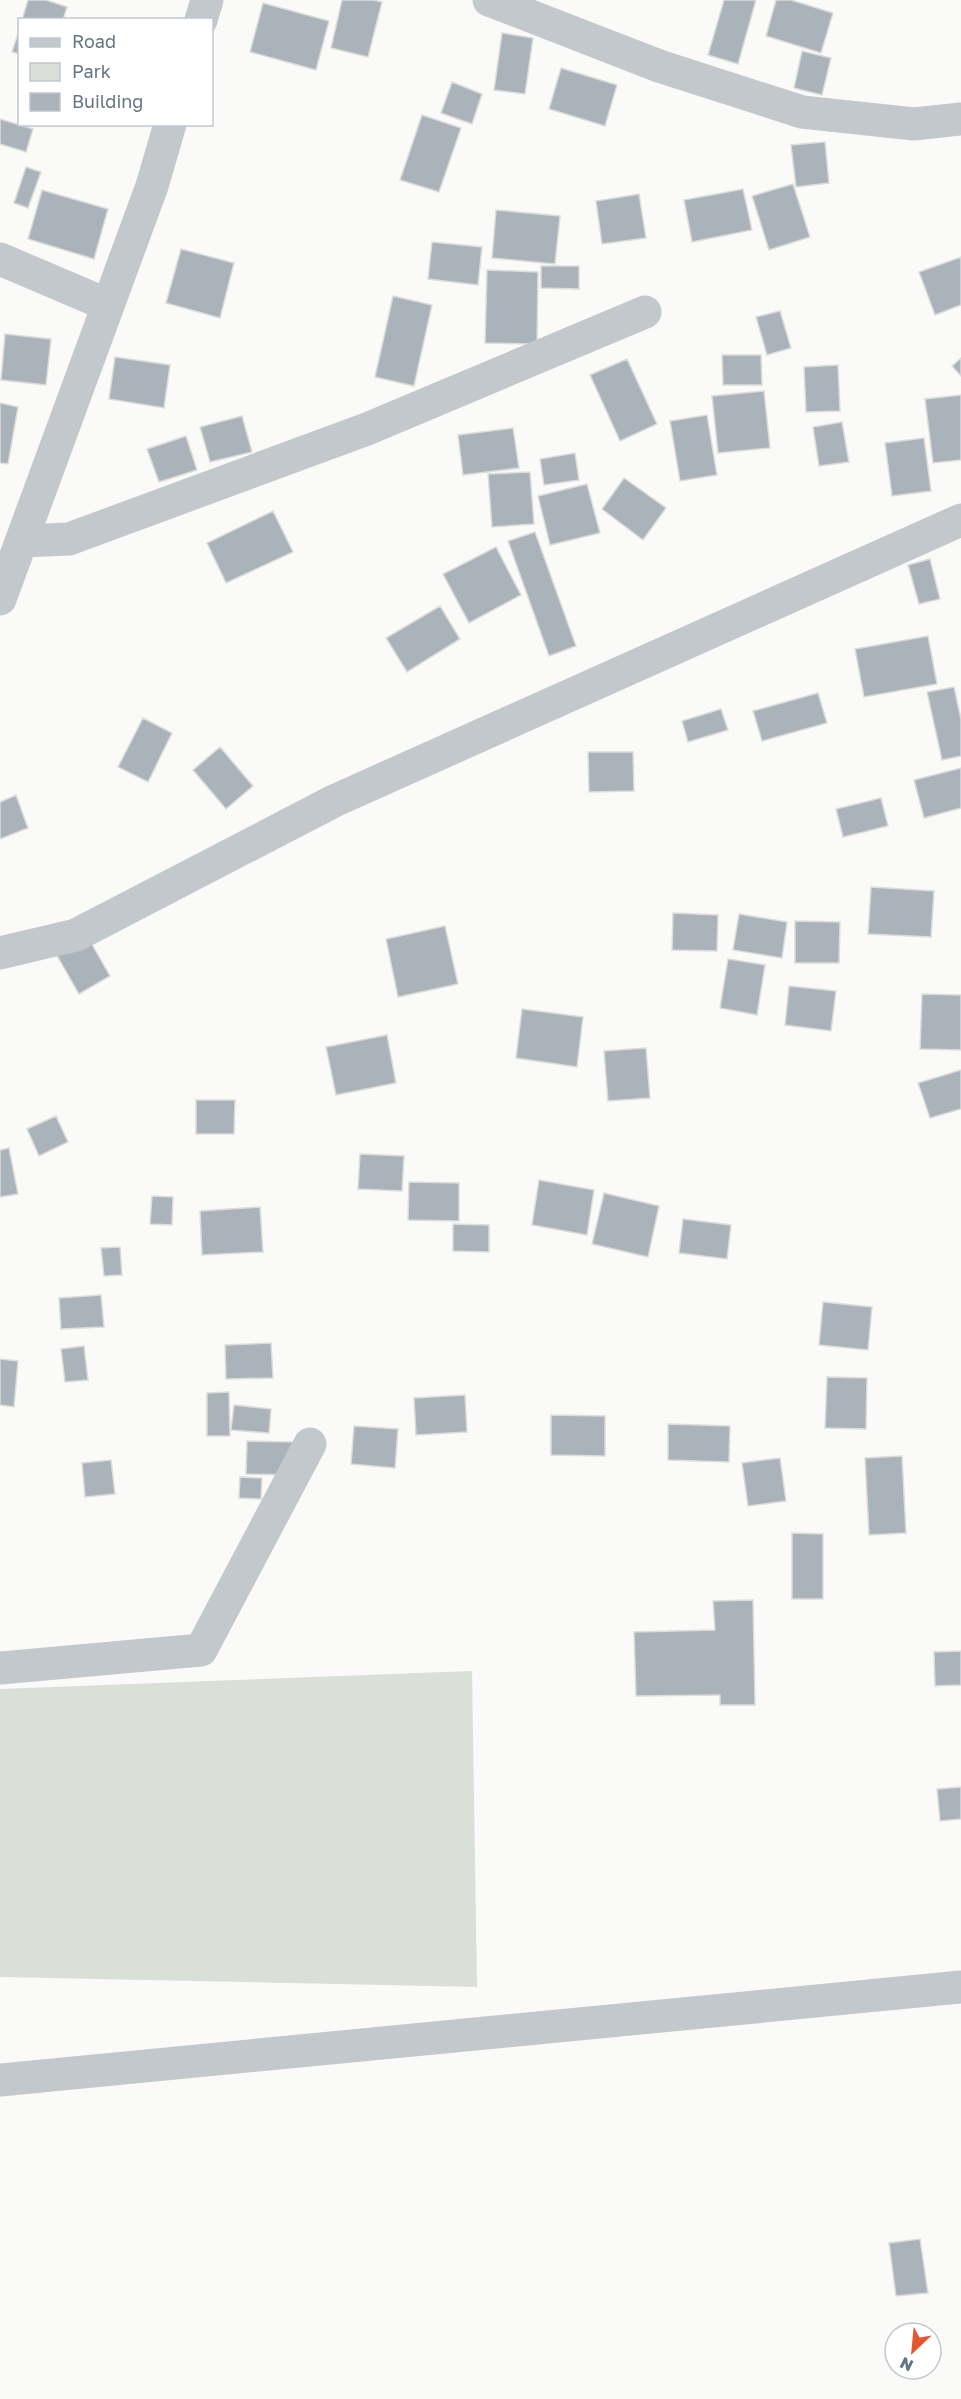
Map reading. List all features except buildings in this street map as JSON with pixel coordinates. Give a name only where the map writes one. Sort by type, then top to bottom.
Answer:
[{"type":"street","points":[[202,18],[207,0]]},
{"type":"street","points":[[489,0],[659,66],[802,112],[914,124],[961,119]]},
{"type":"street","points":[[0,599],[152,186],[170,126]]},
{"type":"street","points":[[0,259],[108,305]]},
{"type":"street","points":[[22,541],[69,539],[367,429],[645,312]]},
{"type":"street","points":[[0,953],[76,935],[334,801],[961,520]]},
{"type":"street","points":[[0,1668],[201,1650],[310,1444]]},
{"type":"street","points":[[0,2080],[961,1987]]},
{"type":"green space","points":[[472,1671],[477,1987],[0,1977],[0,1689]]}]
